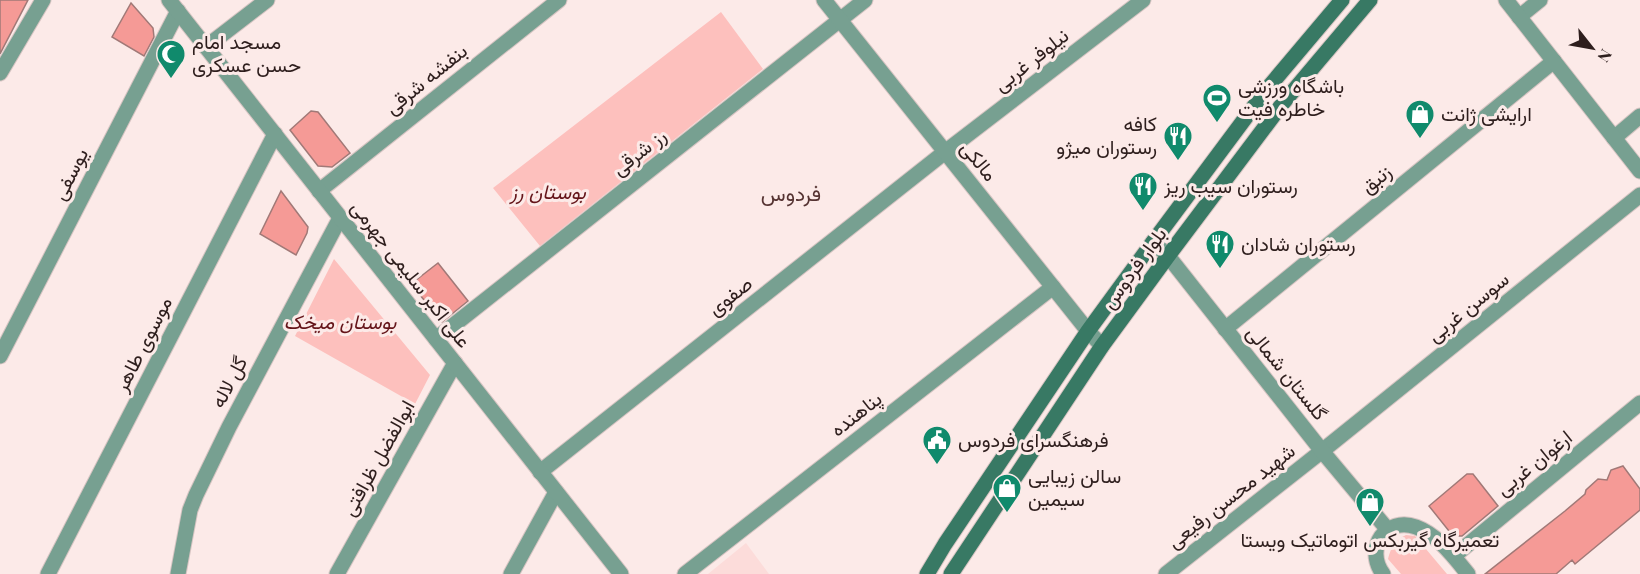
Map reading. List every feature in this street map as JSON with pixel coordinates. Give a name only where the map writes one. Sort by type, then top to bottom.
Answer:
[{"type":"main road","name":"بلوار فردوس","points":[[927,574],[1088,331],[1267,89],[1342,0]]},
{"type":"main road","name":"بلوار فردوس","points":[[951,574],[1102,346],[1283,103],[1370,0]]},
{"type":"street","points":[[0,73],[43,0]]},
{"type":"street","points":[[206,47],[267,0]]},
{"type":"street","name":"بنفشه شرقی","points":[[319,191],[559,0]]},
{"type":"street","name":"مالکی","points":[[824,0],[1102,346]]},
{"type":"street","name":"رز شرقی","points":[[436,339],[865,0]]},
{"type":"street","name":"نیلوفر غربی","points":[[945,152],[1143,0]]},
{"type":"street","points":[[1506,0],[1640,171]]},
{"type":"street","points":[[1519,17],[1540,0]]},
{"type":"street","name":"علی اکبر سلیمی جهرمی","points":[[173,6],[621,574]]},
{"type":"street","name":"یوسفی","points":[[0,356],[173,6]]},
{"type":"street","name":"زنبق","points":[[1225,329],[1554,61]]},
{"type":"street","points":[[1614,138],[1640,117]]},
{"type":"street","name":"موسوی طاهر","points":[[48,574],[274,134]]},
{"type":"street","name":"صفوی","points":[[540,472],[945,152]]},
{"type":"street","name":"سوسن غربی","points":[[1323,451],[1640,195]]},
{"type":"street","name":"گل لاله","points":[[178,574],[190,510],[196,495],[229,427],[340,218]]},
{"type":"street","name":"گلستان شمالی","points":[[1153,242],[1168,256],[1388,530]]},
{"type":"street","name":"پناهنده","points":[[684,574],[1053,287]]},
{"type":"street","name":"ابوالفضل ظرافتی","points":[[337,574],[455,363]]},
{"type":"street","name":"ارغوان غربی","points":[[1454,556],[1640,403]]},
{"type":"street","name":"شهید محسن رفیعی","points":[[1166,574],[1323,451]]},
{"type":"street","points":[[511,574],[556,492]]},
{"type":"street","points":[[1383,574],[1376,562],[1376,548],[1380,539],[1388,530],[1405,525],[1415,527],[1435,538],[1454,556],[1468,574]]},
{"type":"shaded area","points":[[746,543],[769,574],[708,574]]},
{"type":"green space","name":"بوستان رز","points":[[721,12],[763,69],[540,246],[493,188]]},
{"type":"green space","name":"بوستان میخک","points":[[334,259],[430,375],[415,404],[295,336]]},
{"type":"green space","points":[[1406,535],[1415,536],[1447,574],[1401,574],[1388,559],[1394,544]]},
{"type":"building","points":[[0,0],[28,0],[0,54]]},
{"type":"building","points":[[131,3],[153,28],[154,37],[144,56],[112,37]]},
{"type":"building","points":[[311,111],[318,112],[350,153],[332,167],[318,166],[290,130]]},
{"type":"building","points":[[281,191],[308,227],[296,255],[260,234]]},
{"type":"building","points":[[438,263],[468,301],[442,322],[411,284]]},
{"type":"building","points":[[1623,466],[1640,489],[1640,510],[1575,564],[1572,560],[1556,574],[1485,574],[1565,511],[1598,479],[1607,480],[1611,470]]},
{"type":"building","points":[[1467,474],[1473,474],[1498,506],[1462,536],[1453,536],[1429,506]]},
{"type":"place","name":"مسجد امام حسن عسکری","points":[[171,80]]},
{"type":"place","name":"باشگاه ورزشی خاطره فیت","points":[[1217,124]]},
{"type":"place","name":"ارایشی ژانت","points":[[1420,140]]},
{"type":"place","name":"کافه رستوران ميژو","points":[[1178,162]]},
{"type":"place","name":"رستوران سیب ریز","points":[[1143,212]]},
{"type":"place","name":"رستوران شادان","points":[[1220,270]]},
{"type":"place","name":"فرهنگسرای فردوس","points":[[937,466]]},
{"type":"place","name":"سالن زیبایی سیمین","points":[[1007,514]]},
{"type":"place","name":"تعمیرگاه گیربکس اتوماتیک ویستا","points":[[1370,528]]},
{"type":"district","name":"فردوس","points":[[791,194]]}]
